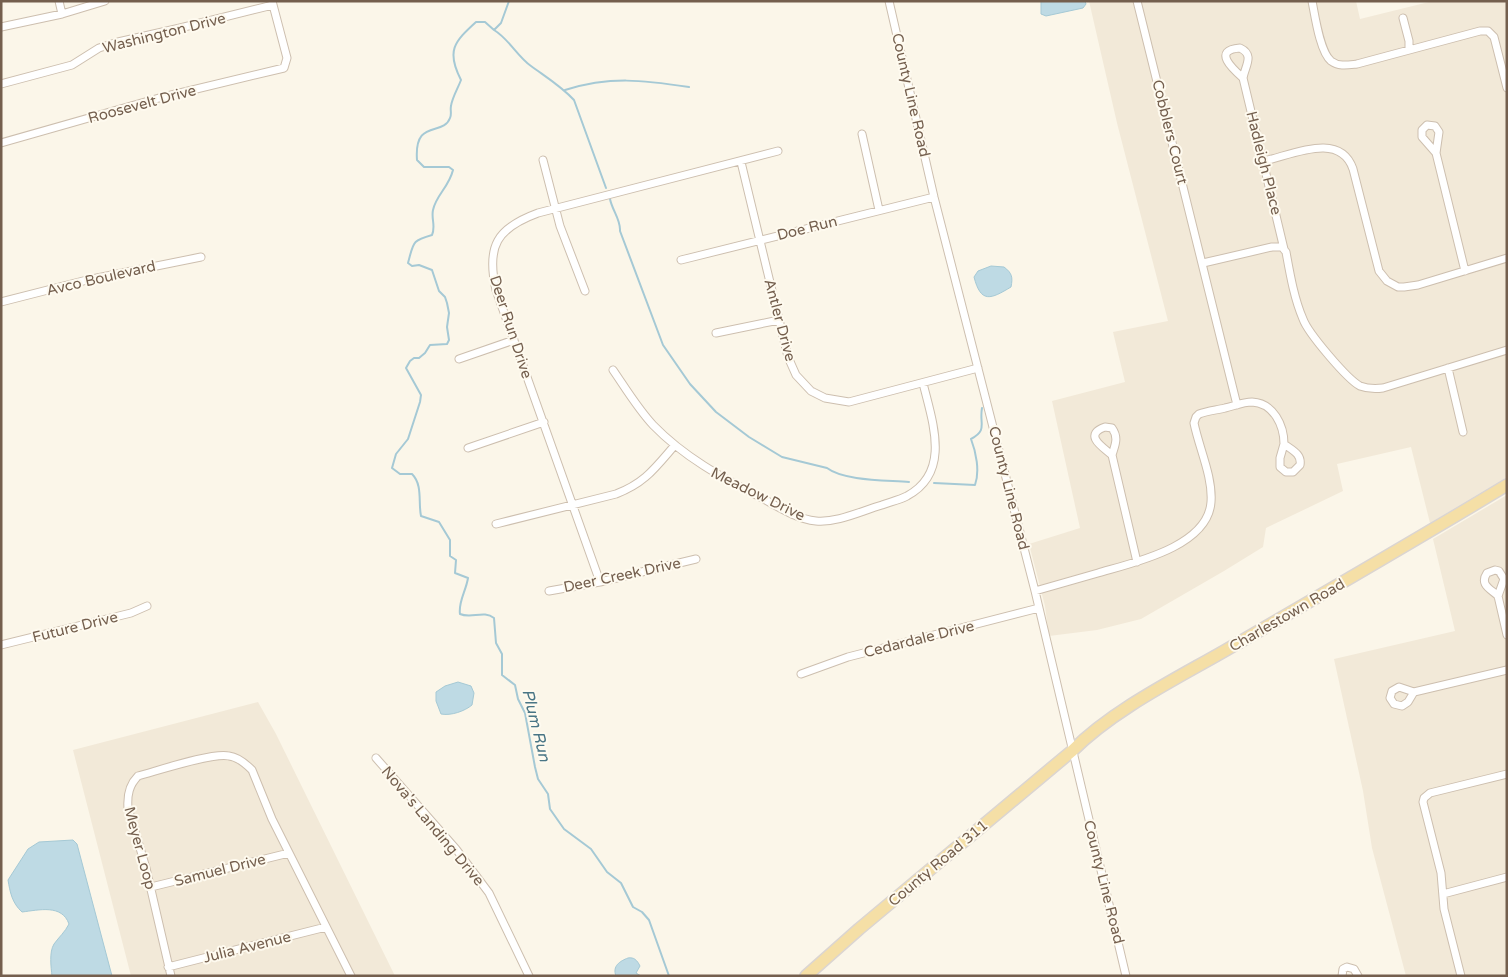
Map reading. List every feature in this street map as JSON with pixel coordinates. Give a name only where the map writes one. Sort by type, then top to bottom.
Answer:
[{"type":"main road","name":"Charlestown Road","points":[[1072,751],[1084,738],[1160,688],[1507,485]]},
{"type":"main road","name":"County Road 311","points":[[806,976],[859,929],[1072,751]]},
{"type":"street","points":[[58,1],[62,14]]},
{"type":"street","points":[[1,27],[62,14],[105,1]]},
{"type":"street","name":"County Line Road","points":[[889,1],[934,197],[1035,591],[1126,976]]},
{"type":"street","name":"Cobblers Court","points":[[1137,1],[1237,405]]},
{"type":"street","points":[[1312,1],[1323,46],[1328,57],[1336,64],[1346,66],[1357,64],[1480,30],[1488,31],[1494,38],[1507,88]]},
{"type":"street","name":"Roosevelt Drive","points":[[1,143],[158,98],[284,68],[286,58],[272,3]]},
{"type":"street","name":"Washington Drive","points":[[1,84],[72,66],[99,48],[118,42],[180,28],[272,3]]},
{"type":"street","points":[[1403,18],[1409,41],[1409,49]]},
{"type":"street","name":"Hadleigh Place","points":[[1243,78],[1284,249],[1304,323],[1324,349],[1355,382],[1371,389],[1383,388],[1507,350]]},
{"type":"street","points":[[862,134],[879,210]]},
{"type":"street","points":[[1264,161],[1325,147],[1336,149],[1345,155],[1353,169],[1382,277],[1398,287],[1411,286],[1507,258]]},
{"type":"street","name":"Deer Run Drive","points":[[600,582],[496,290],[492,267],[493,254],[502,235],[512,224],[538,212],[741,162],[778,151]]},
{"type":"street","points":[[1436,153],[1465,271]]},
{"type":"street","points":[[543,160],[554,208],[585,291]]},
{"type":"street","name":"Antler Drive","points":[[741,162],[788,356],[796,375],[811,391],[824,398],[849,402],[978,368]]},
{"type":"street","name":"Doe Run","points":[[681,260],[934,197]]},
{"type":"street","points":[[1203,263],[1272,247],[1279,246],[1284,249]]},
{"type":"street","name":"Avco Boulevard","points":[[1,302],[87,280],[201,256]]},
{"type":"street","points":[[716,334],[779,320]]},
{"type":"street","points":[[459,359],[514,340]]},
{"type":"street","points":[[1448,368],[1463,432]]},
{"type":"street","name":"Meadow Drive","points":[[613,370],[652,424],[675,445],[715,474],[788,512],[806,519],[829,521],[898,500],[915,491],[923,484],[931,469],[937,444],[923,383]]},
{"type":"street","points":[[1035,591],[1162,553],[1195,532],[1204,522],[1210,510],[1211,495],[1194,420],[1202,413],[1255,402],[1270,409],[1279,423],[1284,437],[1284,444]]},
{"type":"street","points":[[468,448],[544,422]]},
{"type":"street","points":[[496,524],[616,494],[632,488],[648,476],[675,445]]},
{"type":"street","points":[[1112,455],[1137,562]]},
{"type":"street","name":"Deer Creek Drive","points":[[549,591],[600,582],[696,559]]},
{"type":"street","points":[[1498,596],[1507,635]]},
{"type":"street","name":"Future Drive","points":[[1,645],[131,613],[147,606]]},
{"type":"street","name":"Cedardale Drive","points":[[801,674],[848,656],[1039,608]]},
{"type":"street","points":[[1414,692],[1507,670]]},
{"type":"street","name":"Meyer Loop","points":[[171,976],[151,888],[128,808],[129,790],[132,782],[138,776],[196,760],[227,755],[246,764],[252,770],[272,819],[351,976]]},
{"type":"street","name":"Nova's Landing Drive","points":[[376,758],[456,849],[489,893],[529,976]]},
{"type":"street","points":[[1461,976],[1444,909],[1441,873],[1423,802],[1424,798],[1430,793],[1507,774]]},
{"type":"street","name":"Samuel Drive","points":[[151,888],[289,853]]},
{"type":"street","points":[[1443,894],[1507,877]]},
{"type":"street","name":"Julia Avenue","points":[[168,967],[326,927]]},
{"type":"street","points":[[1342,976],[1343,969],[1347,967],[1354,969],[1358,976]]},
{"type":"shaded area","points":[[1089,1],[1356,1],[1360,19],[1433,1],[1507,1],[1507,477],[1430,523],[1411,447],[1337,464],[1343,491],[1266,528],[1263,547],[1224,571],[1141,619],[1097,630],[1049,636],[1045,606],[1029,544],[1080,528],[1052,401],[1125,382],[1113,332],[1168,321],[1117,123]]},
{"type":"shaded area","points":[[1507,495],[1507,976],[1406,976],[1372,848],[1363,791],[1334,659],[1455,631],[1433,539]]},
{"type":"shaded area","points":[[258,702],[276,734],[395,976],[131,976],[73,750]]},
{"type":"water","points":[[1041,1],[1085,1],[1086,4],[1083,8],[1046,16],[1041,14]]},
{"type":"water","points":[[991,266],[1007,269],[1012,278],[1012,284],[1011,287],[1004,291],[988,297],[980,292],[974,277],[978,271]]},
{"type":"water","points":[[458,682],[471,686],[474,693],[472,705],[458,712],[441,714],[436,701],[436,692],[445,686]]},
{"type":"water","points":[[73,840],[77,844],[112,976],[52,976],[52,947],[69,924],[61,913],[56,911],[22,912],[16,905],[11,893],[8,880],[28,849],[39,842]]},
{"type":"water","points":[[628,958],[638,962],[640,966],[636,973],[641,976],[616,976],[616,967],[620,962]]},
{"type":"waterway","name":"Plum Run","points":[[509,1],[501,23],[494,30],[485,22],[476,22],[458,41],[453,54],[456,70],[461,80],[452,103],[451,116],[446,124],[424,133],[417,147],[417,160],[424,167],[449,167],[453,170],[435,205],[432,235],[414,243],[408,263],[412,266],[419,265],[432,270],[439,291],[445,297],[447,303],[449,340],[447,344],[430,345],[425,353],[419,358],[414,358],[410,361],[406,368],[421,395],[408,439],[396,454],[392,468],[400,474],[412,474],[415,478],[419,488],[421,516],[439,522],[450,540],[450,556],[456,560],[455,573],[468,578],[460,605],[460,614],[469,616],[486,615],[494,618],[496,643],[502,654],[502,675],[515,685],[518,699],[525,713],[538,779],[548,794],[550,809],[564,829],[591,849],[607,872],[621,883],[633,907],[642,912],[649,920],[669,976]]},
{"type":"waterway","points":[[494,30],[526,62],[559,86],[574,100],[606,188]]},
{"type":"waterway","points":[[565,90],[612,81],[641,81],[689,87]]},
{"type":"waterway","points":[[610,199],[620,231],[663,345],[690,384],[716,412],[749,437],[782,457],[827,468],[855,478],[909,482]]},
{"type":"waterway","points":[[934,483],[975,485],[977,462],[971,439],[981,429],[982,408]]}]
